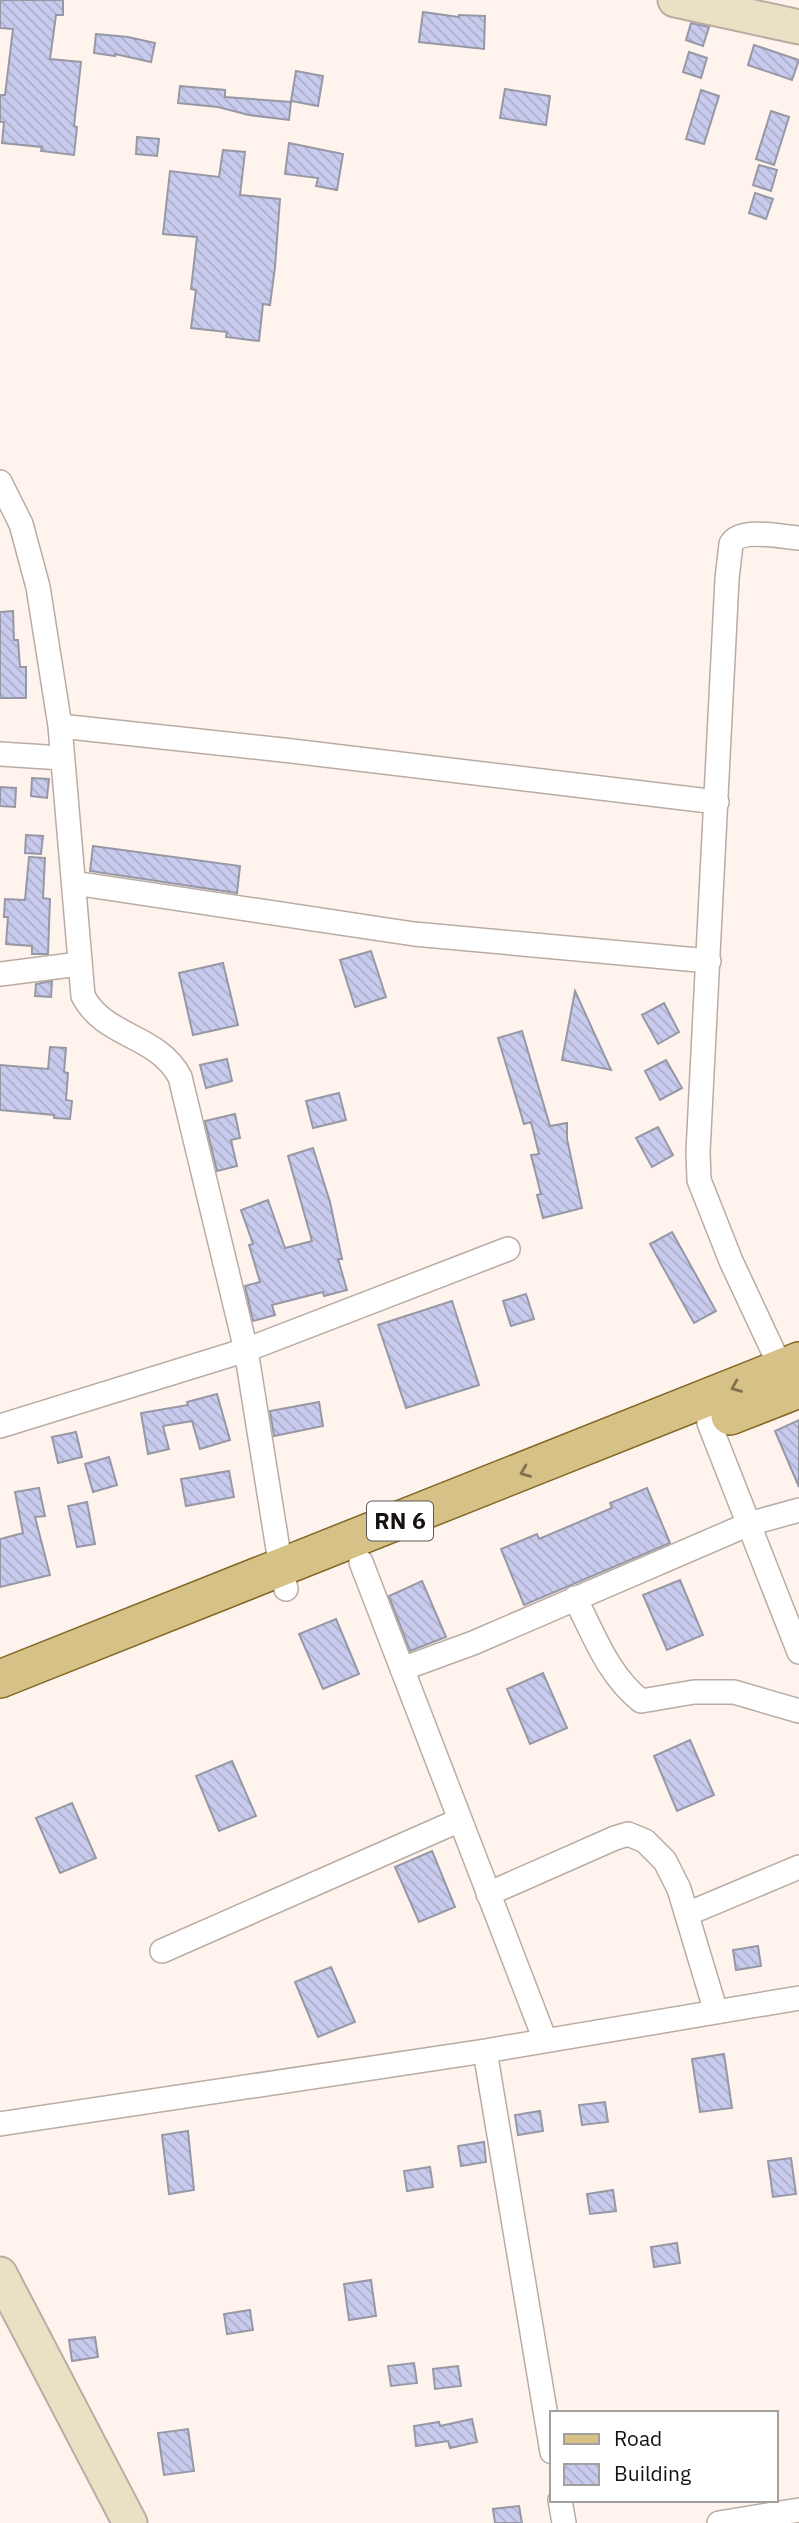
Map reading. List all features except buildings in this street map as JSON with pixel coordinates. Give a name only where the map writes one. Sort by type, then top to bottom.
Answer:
[{"type":"main road","name":"RN 6","points":[[0,1705],[178,1630],[284,1578],[361,1562],[562,1484],[709,1423],[793,1373]]},
{"type":"main road","name":"RN 6","points":[[0,1679],[284,1578],[793,1373]]},
{"type":"street","points":[[687,1],[799,27]]},
{"type":"street","points":[[0,484],[21,524],[37,587],[60,726],[83,996],[89,1007],[104,1021],[158,1051],[172,1063],[180,1077],[246,1350],[284,1578]]},
{"type":"street","points":[[793,1373],[731,1261],[699,1180],[698,1152],[731,544],[734,538],[744,534],[799,538]]},
{"type":"street","points":[[60,726],[717,802]]},
{"type":"street","points":[[0,754],[62,758]]},
{"type":"street","points":[[74,883],[414,934],[709,961]]},
{"type":"street","points":[[0,974],[79,964]]},
{"type":"street","points":[[0,1426],[246,1350],[508,1249]]},
{"type":"street","points":[[709,1423],[799,1652]]},
{"type":"street","points":[[402,1670],[473,1643],[749,1524],[799,1510]]},
{"type":"street","points":[[361,1562],[545,2040]]},
{"type":"street","points":[[575,1598],[618,1680],[641,1701],[694,1692],[734,1692],[799,1711]]},
{"type":"street","points":[[162,1951],[460,1820]]},
{"type":"street","points":[[488,1894],[628,1834],[645,1841],[665,1861],[679,1889],[716,2012]]},
{"type":"street","points":[[687,1914],[799,1867]]},
{"type":"street","points":[[0,2124],[485,2051],[799,1998]]},
{"type":"street","points":[[485,2051],[550,2440]]},
{"type":"street","points":[[0,2274],[130,2523]]},
{"type":"street","points":[[560,2502],[564,2523]]},
{"type":"street","points":[[719,2523],[799,2510]]}]
